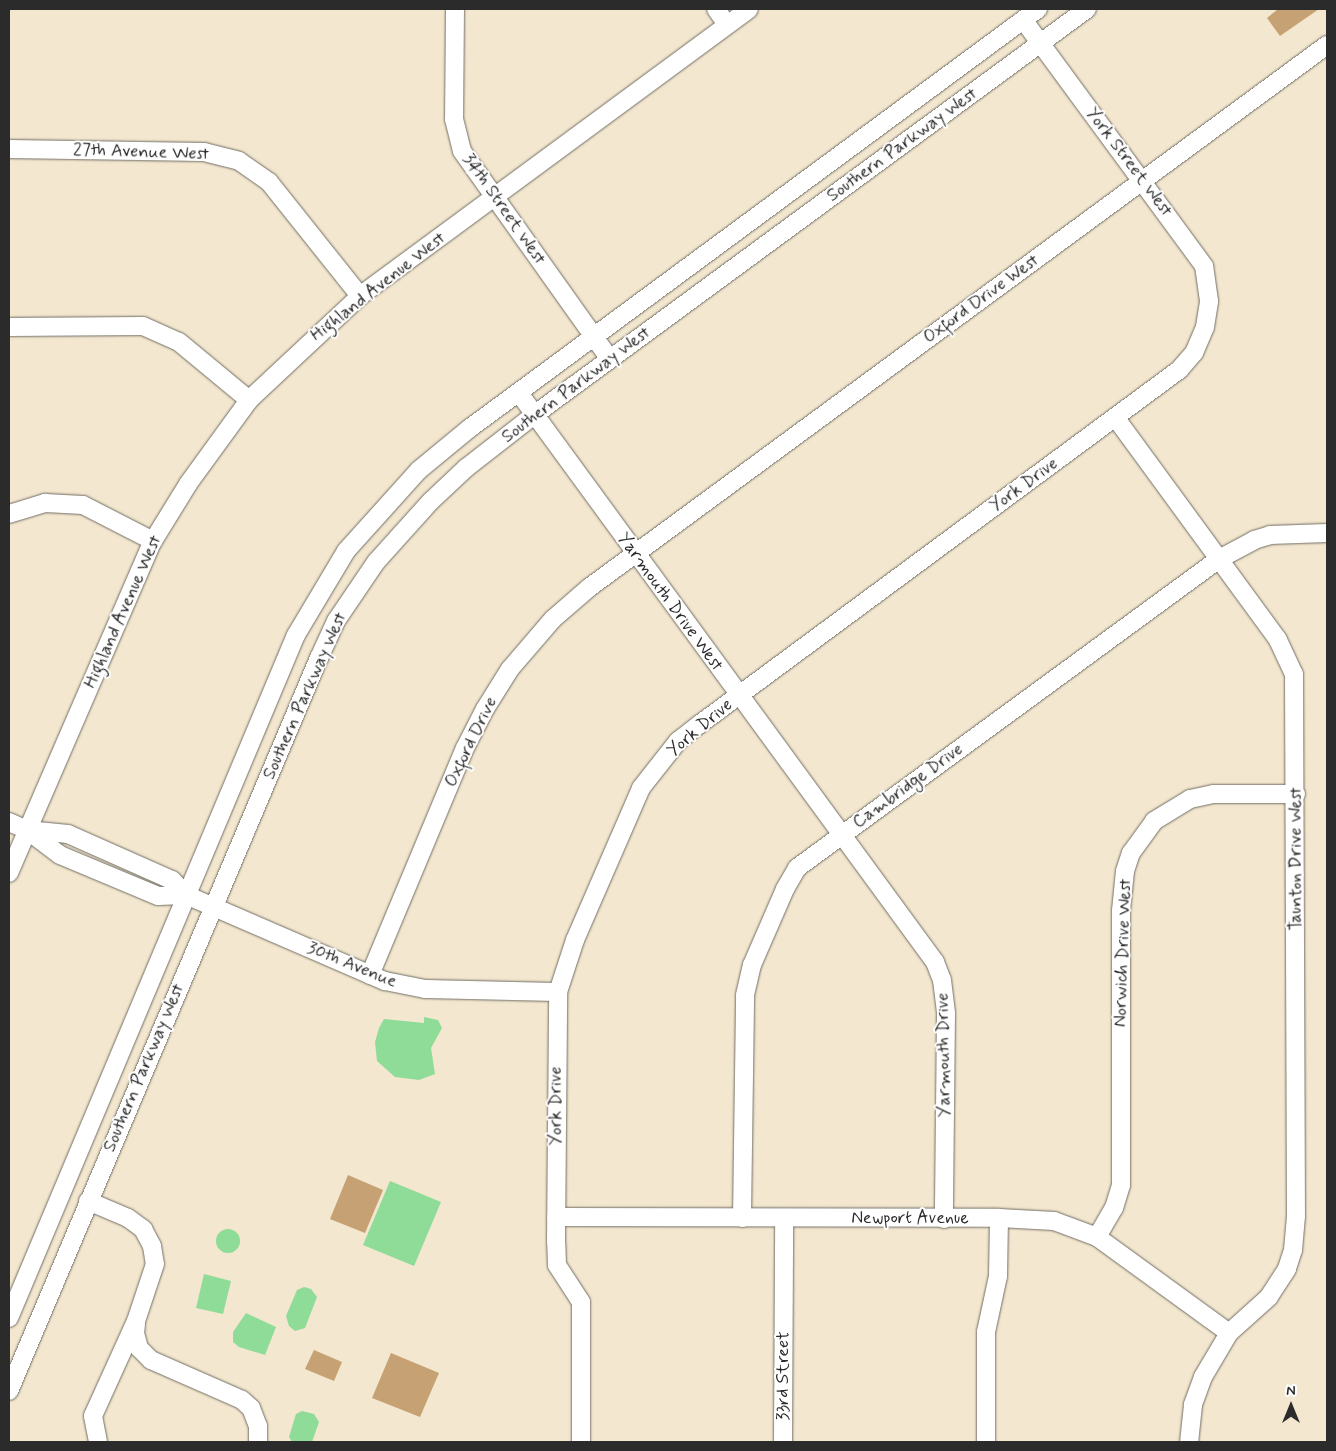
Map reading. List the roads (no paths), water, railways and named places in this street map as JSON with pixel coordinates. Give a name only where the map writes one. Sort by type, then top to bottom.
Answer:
[{"type":"street","name":"34th Street West","points":[[455,9],[456,134],[470,166],[610,359]]},
{"type":"street","points":[[716,9],[727,25]]},
{"type":"street","name":"Highland Avenue West","points":[[9,873],[153,541],[188,484],[248,400],[360,296],[749,9]]},
{"type":"street","name":"Southern Parkway West","points":[[9,1318],[296,635],[334,568],[419,470],[595,336],[1038,9]]},
{"type":"street","name":"Southern Parkway West","points":[[9,1390],[212,907],[326,643],[360,584],[402,530],[466,468],[534,415],[1087,9]]},
{"type":"street","name":"York Street West","points":[[1023,20],[1143,180],[1204,266],[1208,287],[1208,313]]},
{"type":"street","name":"Oxford Drive West","points":[[636,554],[1327,45]]},
{"type":"street","name":"27th Avenue West","points":[[9,149],[204,152],[239,161],[269,182],[360,296]]},
{"type":"street","name":"York Drive","points":[[581,1442],[581,1302],[558,1265],[556,1218],[558,992],[575,940],[641,788],[678,741],[1186,363],[1199,342],[1208,313]]},
{"type":"street","points":[[9,327],[143,326],[179,342],[248,400]]},
{"type":"street","name":"Yarmouth Drive West","points":[[519,393],[841,834]]},
{"type":"street","name":"Taunton Drive West","points":[[1115,417],[1278,640],[1294,674],[1296,794],[1296,1216],[1293,1250],[1287,1269],[1269,1297],[1229,1333],[1196,1395],[1189,1442]]},
{"type":"street","points":[[9,514],[45,503],[83,505],[153,541]]},
{"type":"street","name":"Cambridge Drive","points":[[742,1218],[744,1016],[748,978],[792,875],[841,834],[1219,559],[1254,540],[1270,535],[1327,533]]},
{"type":"street","name":"Oxford Drive","points":[[370,975],[465,748],[498,687],[524,651],[553,619],[636,554]]},
{"type":"street","name":"Norwich Drive West","points":[[1097,1237],[1114,1208],[1121,1185],[1121,911],[1125,871],[1131,853],[1154,821],[1190,799],[1213,794],[1296,794]]},
{"type":"street","points":[[9,822],[28,830],[60,855],[158,896],[186,896]]},
{"type":"street","name":"Yarmouth Drive","points":[[841,834],[922,943],[942,980],[946,1014],[944,1219]]},
{"type":"street","name":"30th Avenue","points":[[186,896],[370,975],[398,985],[425,989],[558,992]]},
{"type":"street","points":[[88,1201],[136,1223],[152,1246],[153,1273],[136,1321],[96,1408],[93,1427],[98,1442]]},
{"type":"street","name":"Newport Avenue","points":[[556,1218],[999,1218],[1054,1221],[1097,1237],[1229,1333]]},
{"type":"street","name":"33rd Street","points":[[783,1442],[784,1218]]},
{"type":"street","points":[[986,1442],[986,1332],[998,1276],[999,1218]]},
{"type":"street","points":[[136,1321],[135,1339],[151,1360],[242,1400],[251,1408],[258,1426],[258,1442]]}]
